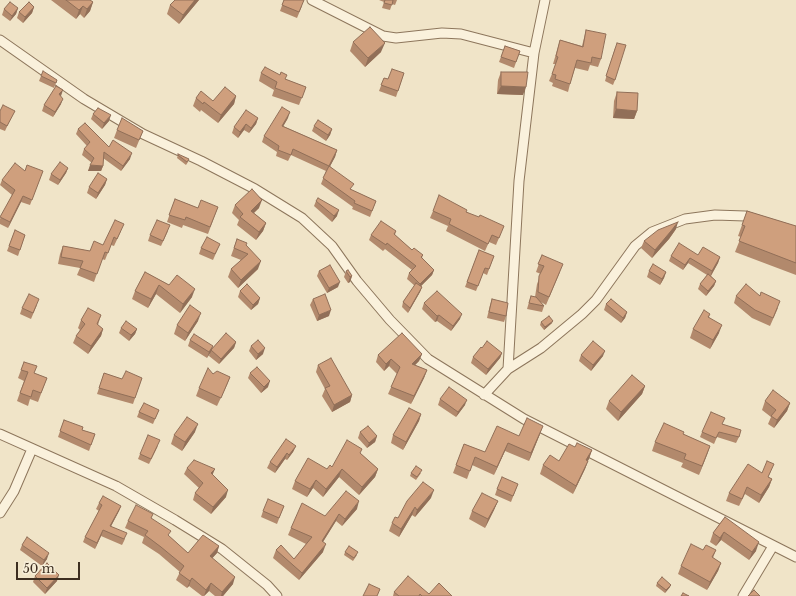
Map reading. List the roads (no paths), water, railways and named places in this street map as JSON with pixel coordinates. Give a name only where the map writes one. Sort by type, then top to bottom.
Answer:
[{"type":"street","points":[[312,0],[384,36],[396,38],[442,32],[462,34],[534,53]]},
{"type":"street","points":[[508,369],[519,181],[534,53],[545,0]]},
{"type":"street","points":[[0,40],[84,99],[136,130],[255,189],[302,218],[332,246],[357,281],[390,320],[428,359],[524,419],[796,557]]},
{"type":"street","points":[[484,395],[508,369],[541,348],[582,314],[596,300],[635,246],[652,232],[685,219],[715,215],[744,216],[764,222]]},
{"type":"street","points":[[0,434],[116,486],[182,524],[222,549],[277,596]]},
{"type":"street","points":[[0,513],[14,490],[32,449]]},
{"type":"street","points":[[743,596],[773,546]]}]
